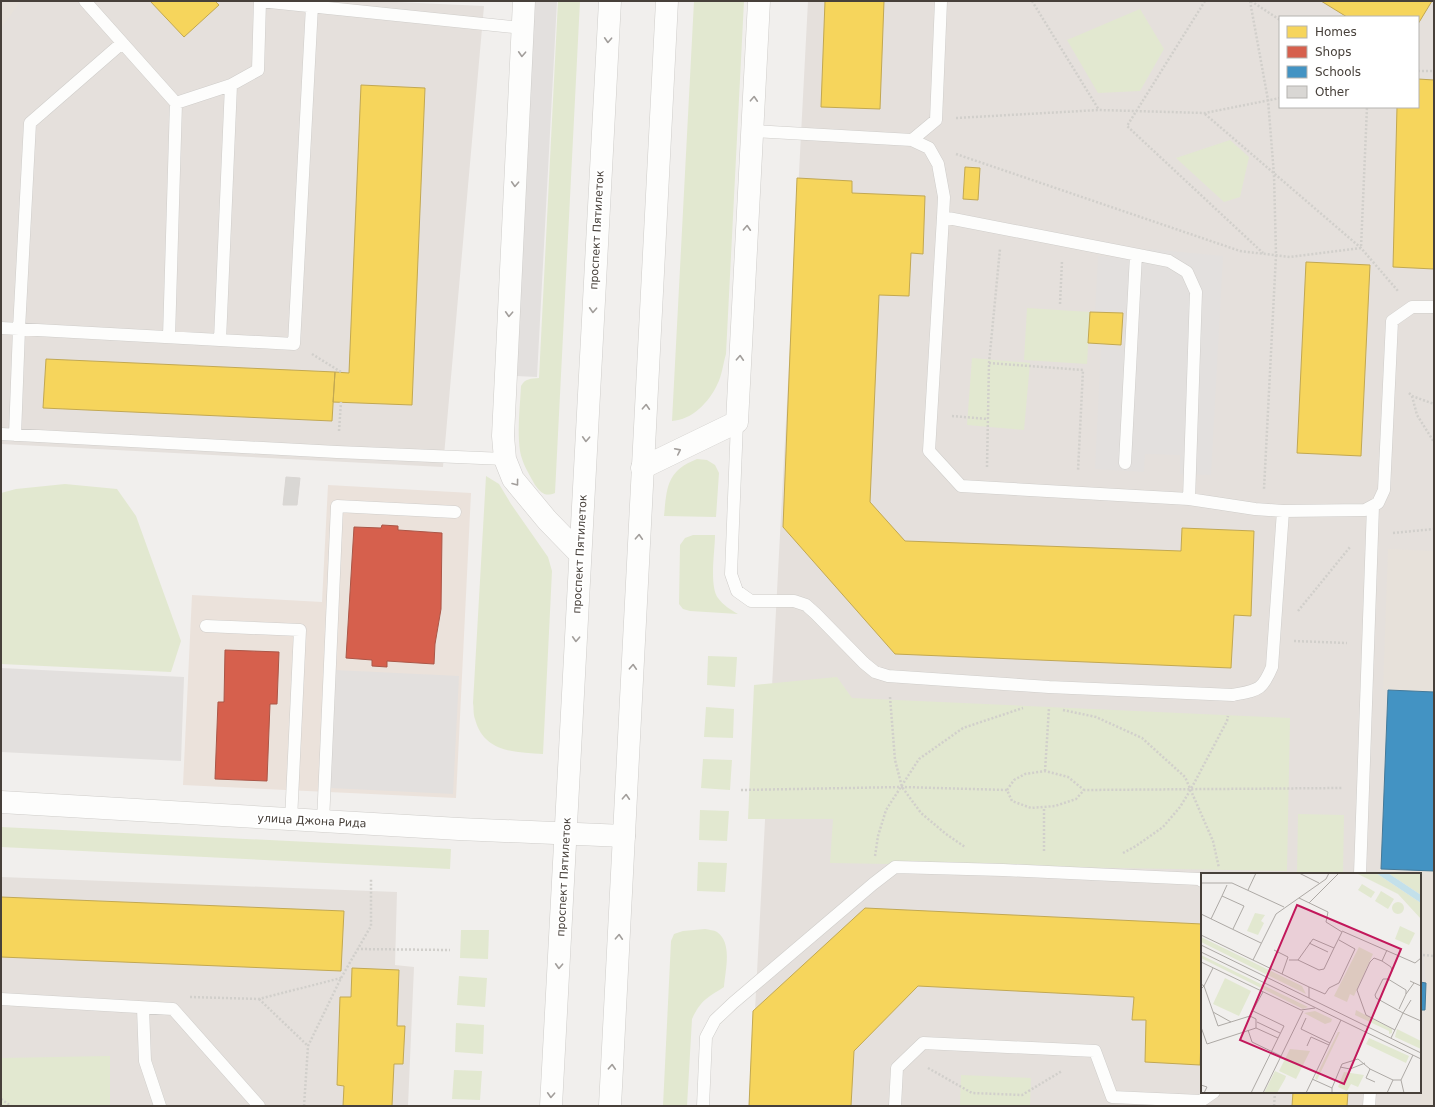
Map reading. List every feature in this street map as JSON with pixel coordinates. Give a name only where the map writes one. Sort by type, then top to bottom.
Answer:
[{"type":"street","points":[[524,1],[503,436],[505,459],[513,479],[547,520],[580,554]]},
{"type":"street","name":"проспект Пятилеток","points":[[551,1106],[610,1]]},
{"type":"street","points":[[610,1106],[667,1]]},
{"type":"street","points":[[642,468],[737,422],[759,1]]},
{"type":"street","name":"улица Джона Рида","points":[[1,802],[323,822],[624,836]]},
{"type":"lane","points":[[85,1],[176,103],[170,337]]},
{"type":"lane","points":[[176,103],[231,85],[258,70],[260,1],[523,28]]},
{"type":"lane","points":[[912,140],[936,120],[941,1]]},
{"type":"lane","points":[[1,328],[294,344],[312,6]]},
{"type":"lane","points":[[15,434],[30,123],[122,43]]},
{"type":"lane","points":[[220,340],[231,85]]},
{"type":"lane","points":[[752,131],[912,140],[929,148],[938,164],[944,198],[930,451],[961,486],[1189,499],[1263,510],[1365,510],[1378,503],[1384,490],[1392,321],[1412,306],[1434,307]]},
{"type":"lane","points":[[943,217],[1169,261],[1187,272],[1196,292],[1189,499]]},
{"type":"lane","points":[[1125,463],[1136,255]]},
{"type":"lane","points":[[737,422],[731,574],[737,591],[751,601],[794,602],[806,605],[864,663],[876,672],[888,676],[1049,687],[1233,695],[1255,691],[1266,682],[1272,667],[1283,511]]},
{"type":"lane","points":[[1,434],[337,452],[505,459]]},
{"type":"lane","points":[[323,822],[338,506],[455,512]]},
{"type":"lane","points":[[1360,873],[1373,506]]},
{"type":"lane","points":[[206,626],[300,630],[291,820]]},
{"type":"lane","points":[[702,1106],[706,1037],[715,1020],[873,884],[896,867],[1003,870],[1201,881]]},
{"type":"lane","points":[[1,999],[173,1009],[259,1106]]},
{"type":"lane","points":[[143,1008],[145,1061],[160,1106]]},
{"type":"lane","points":[[896,1106],[897,1068],[922,1043],[1095,1051],[1111,1102],[1201,1104],[1213,1093]]},
{"type":"lane","points":[[1369,1106],[1370,1093]]},
{"type":"path","points":[[1032,1],[1099,110]]},
{"type":"path","points":[[1205,1],[1127,126],[1264,254]]},
{"type":"path","points":[[1250,1],[1279,19]]},
{"type":"path","points":[[1250,1],[1268,100],[1274,175],[1276,255],[1263,510]]},
{"type":"path","points":[[1419,71],[1434,71]]},
{"type":"path","points":[[936,120],[1099,110],[1204,114],[1279,98]]},
{"type":"path","points":[[1361,248],[1367,108]]},
{"type":"path","points":[[1204,114],[1361,248],[1412,306]]},
{"type":"path","points":[[929,148],[957,154],[1240,251],[1290,257],[1361,248]]},
{"type":"path","points":[[987,488],[989,363],[1002,228]]},
{"type":"path","points":[[1060,304],[1064,241]]},
{"type":"path","points":[[294,344],[341,372]]},
{"type":"path","points":[[989,363],[1083,370],[1077,493]]},
{"type":"path","points":[[1412,396],[1417,415],[1434,442]]},
{"type":"path","points":[[337,452],[341,402]]},
{"type":"path","points":[[932,415],[988,419]]},
{"type":"path","points":[[1295,615],[1321,581],[1373,520]]},
{"type":"path","points":[[1372,534],[1434,529]]},
{"type":"path","points":[[1272,667],[1285,651],[1288,641],[1368,643]]},
{"type":"path","points":[[888,676],[895,760],[902,787],[921,813],[941,830],[976,855],[1003,870]]},
{"type":"path","points":[[1045,771],[1049,687]]},
{"type":"path","points":[[1117,856],[1136,846],[1163,827],[1180,807],[1227,721],[1233,695]]},
{"type":"path","points":[[873,884],[878,836],[886,810],[919,759],[963,728],[1020,708],[1027,708]]},
{"type":"path","points":[[1042,708],[1055,709]]},
{"type":"path","points":[[1062,710],[1096,717],[1142,738],[1185,777],[1213,841],[1220,873]]},
{"type":"path","points":[[1007,790],[1014,780],[1025,774],[1045,771],[1068,777],[1084,790],[1363,788]]},
{"type":"path","points":[[740,790],[902,787],[1007,790]]},
{"type":"path","points":[[1007,790],[1012,802],[1031,808],[1055,806],[1076,799],[1084,790]]},
{"type":"path","points":[[1043,872],[1044,807]]},
{"type":"path","points":[[304,1106],[308,1046],[341,978],[371,926],[372,878]]},
{"type":"path","points":[[358,949],[450,950]]},
{"type":"path","points":[[1423,955],[1434,956]]},
{"type":"path","points":[[173,1009],[191,997],[259,999],[341,978]]},
{"type":"path","points":[[259,999],[308,1046]]},
{"type":"path","points":[[909,1057],[972,1093],[1022,1095],[1095,1051]]},
{"type":"path","points":[[1274,1093],[1274,1106]]},
{"type":"path","points":[[1,1099],[11,1106]]},
{"type":"shaded area","points":[[1,1],[374,1],[484,6],[443,467],[1,444]]},
{"type":"shaded area","points":[[1,1],[21,1],[1,28]]},
{"type":"shaded area","points":[[535,1],[557,1],[537,377],[516,376]]},
{"type":"shaded area","points":[[808,1],[1434,1],[1434,1106],[750,1106]]},
{"type":"shaded area","points":[[1149,249],[1223,256],[1211,475],[1180,474],[1180,455],[1145,454],[1144,472],[1095,469],[1101,346],[1124,348],[1125,311],[1095,310],[1098,256],[1123,258]]},
{"type":"shaded area","points":[[328,485],[471,493],[456,798],[183,785],[192,595],[322,602]]},
{"type":"shaded area","points":[[1388,549],[1434,551],[1434,1106],[1420,1106],[1426,983],[1421,940],[1421,873],[1377,873],[1378,869],[1381,869],[1388,690],[1383,689]]},
{"type":"shaded area","points":[[1,668],[184,677],[181,761],[1,752]]},
{"type":"shaded area","points":[[335,670],[459,676],[453,794],[330,788]]},
{"type":"shaded area","points":[[1,877],[397,892],[395,965],[414,967],[408,1106],[1,1106]]},
{"type":"green space","points":[[558,1],[580,1],[555,493],[548,495],[544,494],[537,488],[524,464],[520,451],[519,427],[521,386],[526,380],[539,378]]},
{"type":"green space","points":[[694,1],[744,1],[726,354],[719,381],[705,404],[693,414],[679,420],[672,421]]},
{"type":"green space","points":[[1140,9],[1164,49],[1140,91],[1098,93],[1067,40]]},
{"type":"green space","points":[[1230,140],[1249,157],[1240,197],[1224,202],[1176,158]]},
{"type":"green space","points":[[1027,308],[1090,312],[1087,364],[1024,360]]},
{"type":"green space","points":[[972,358],[1030,363],[1024,430],[967,425]]},
{"type":"green space","points":[[697,459],[707,460],[715,465],[719,473],[716,517],[664,516],[666,496],[670,481],[674,474],[687,464]]},
{"type":"green space","points":[[486,476],[499,484],[548,557],[552,571],[543,754],[512,751],[493,744],[485,739],[479,730],[474,717],[473,703]]},
{"type":"green space","points":[[65,484],[117,489],[136,516],[181,641],[171,672],[1,664],[1,493],[16,489]]},
{"type":"green space","points":[[693,535],[715,535],[713,577],[715,593],[722,603],[738,614],[690,611],[683,609],[679,604],[680,545],[685,538]]},
{"type":"green space","points":[[708,656],[737,657],[735,687],[707,685]]},
{"type":"green space","points":[[837,677],[852,698],[1290,718],[1287,871],[830,863],[833,819],[748,819],[754,685]]},
{"type":"green space","points":[[706,707],[734,709],[733,738],[704,737]]},
{"type":"green space","points":[[703,759],[732,760],[730,790],[701,788]]},
{"type":"green space","points":[[700,810],[729,811],[727,841],[699,840]]},
{"type":"green space","points":[[1298,814],[1344,815],[1343,873],[1297,873]]},
{"type":"green space","points":[[1,827],[451,849],[450,869],[1,847]]},
{"type":"green space","points":[[698,862],[727,863],[725,892],[697,891]]},
{"type":"green space","points":[[705,929],[717,932],[725,943],[727,958],[724,987],[702,1003],[692,1019],[687,1106],[663,1106],[671,941],[674,934],[683,931]]},
{"type":"green space","points":[[461,930],[489,930],[488,959],[460,958]]},
{"type":"green space","points":[[459,976],[487,978],[485,1007],[457,1005]]},
{"type":"green space","points":[[456,1023],[484,1025],[483,1054],[455,1052]]},
{"type":"green space","points":[[110,1056],[110,1106],[1,1106],[1,1058]]},
{"type":"green space","points":[[454,1070],[482,1071],[480,1100],[452,1099]]},
{"type":"green space","points":[[961,1075],[1031,1078],[1030,1106],[960,1106]]},
{"type":"building: Homes","points":[[150,1],[215,1],[219,5],[184,37]]},
{"type":"building: Homes","points":[[825,1],[884,1],[880,109],[821,107]]},
{"type":"building: Homes","points":[[1321,1],[1432,1],[1419,22],[1419,16],[1345,16]]},
{"type":"building: Homes","points":[[1419,79],[1434,80],[1434,269],[1393,267],[1397,108],[1419,108]]},
{"type":"building: Homes","points":[[361,85],[425,88],[412,405],[333,402],[335,372],[349,373]]},
{"type":"building: Homes","points":[[965,167],[980,168],[978,200],[963,199]]},
{"type":"building: Homes","points":[[797,178],[852,181],[852,193],[925,196],[923,254],[911,253],[909,296],[879,295],[870,502],[905,541],[1181,551],[1182,528],[1254,531],[1251,616],[1234,615],[1231,668],[895,654],[783,527]]},
{"type":"building: Homes","points":[[1306,262],[1370,265],[1361,456],[1297,453]]},
{"type":"building: Homes","points":[[1090,312],[1123,313],[1121,345],[1088,343]]},
{"type":"building: Homes","points":[[46,359],[335,372],[332,421],[43,408]]},
{"type":"building: Homes","points":[[1,897],[344,911],[341,971],[1,957]]},
{"type":"building: Homes","points":[[865,908],[1201,924],[1200,1065],[1145,1062],[1146,1020],[1132,1020],[1134,997],[918,986],[854,1051],[851,1106],[749,1106],[753,1011]]},
{"type":"building: Homes","points":[[352,968],[399,970],[397,1026],[405,1026],[403,1064],[394,1064],[392,1106],[343,1106],[344,1086],[337,1085],[340,997],[351,997]]},
{"type":"building: Homes","points":[[1293,1093],[1348,1093],[1347,1106],[1292,1106]]},
{"type":"building: Shops","points":[[382,525],[398,526],[398,530],[442,533],[441,609],[435,644],[434,664],[387,661],[387,667],[372,666],[372,660],[346,658],[354,527],[381,528]]},
{"type":"building: Shops","points":[[225,650],[279,652],[277,704],[270,704],[267,781],[215,779],[218,702],[224,702]]},
{"type":"building: Schools","points":[[1388,690],[1434,692],[1434,871],[1381,869]]},
{"type":"building: Schools","points":[[1421,982],[1426,983],[1425,1010],[1421,1010]]},
{"type":"building: Other","points":[[286,477],[300,478],[297,505],[283,505]]}]
